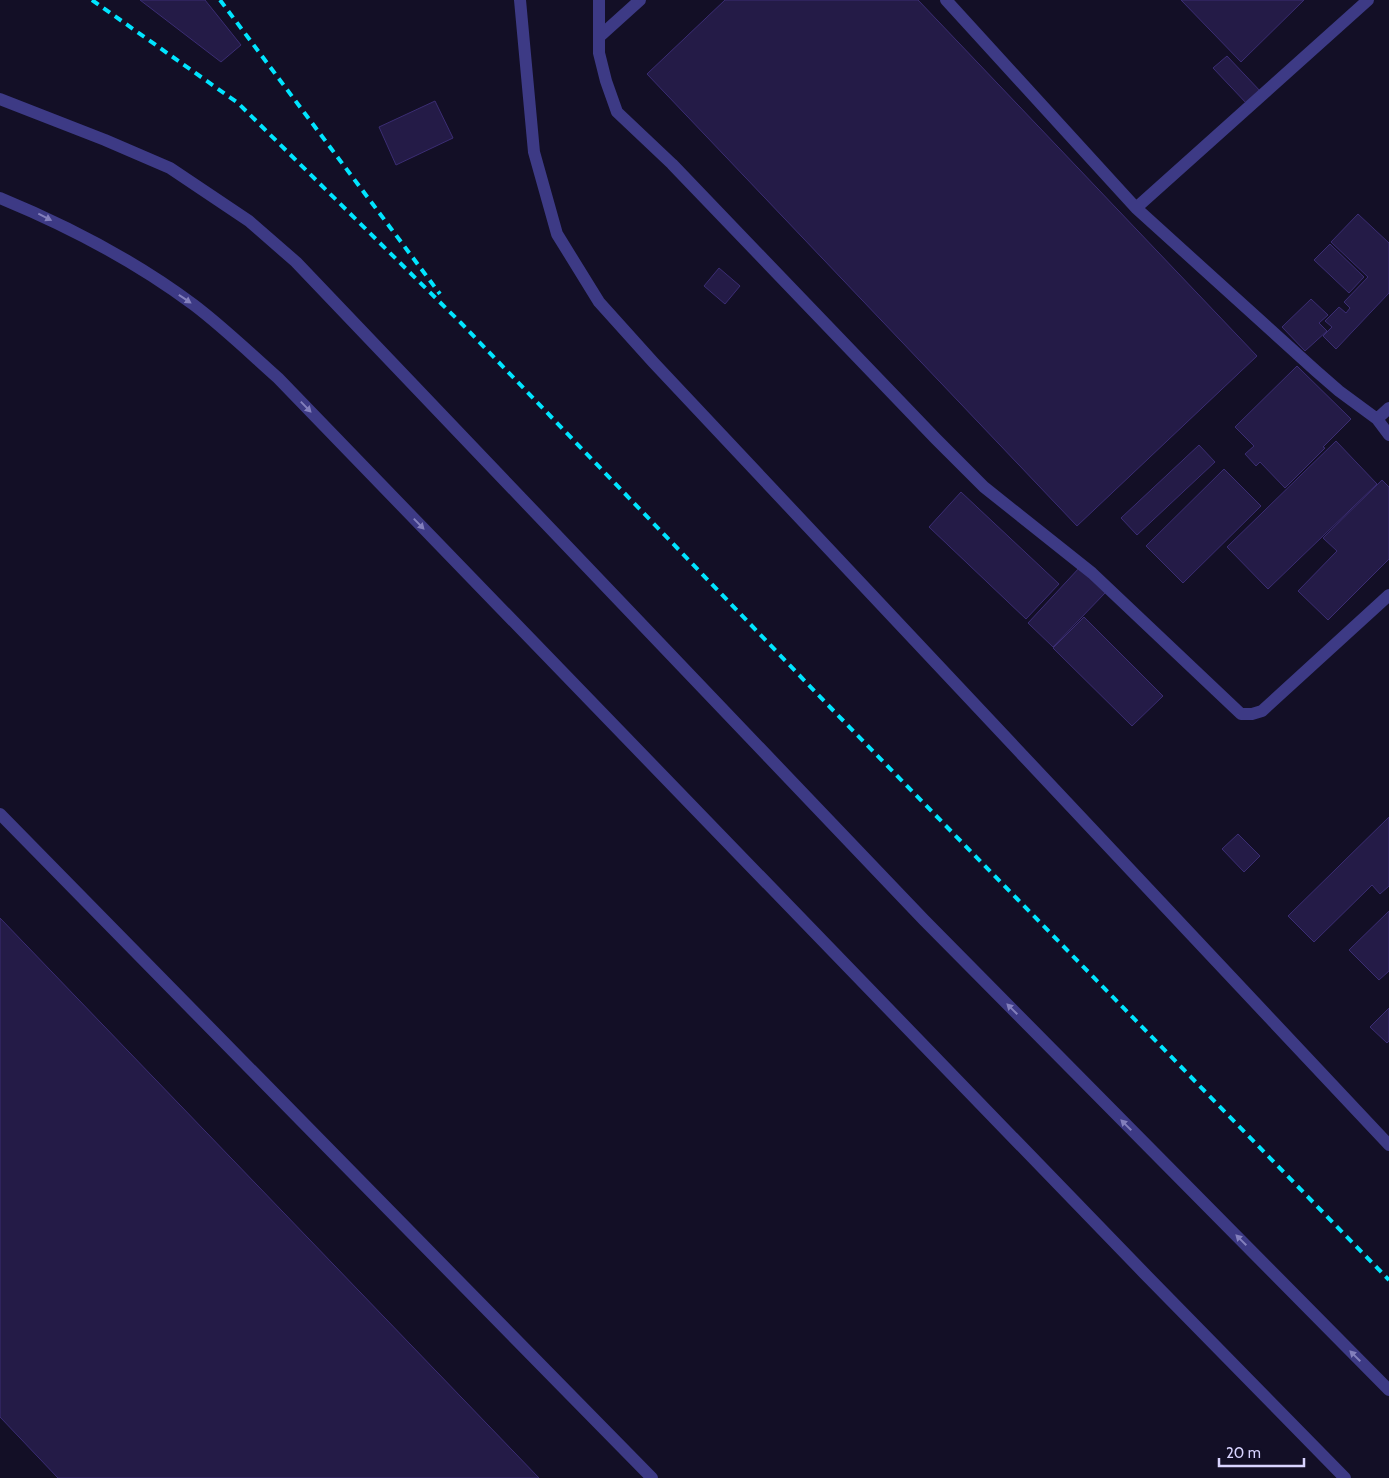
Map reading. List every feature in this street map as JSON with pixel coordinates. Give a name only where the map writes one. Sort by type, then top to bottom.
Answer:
[{"type":"street","points":[[520,0],[534,152],[557,234],[599,302],[653,362],[1389,1146]]},
{"type":"street","points":[[599,0],[599,53],[606,81],[618,112],[672,164],[984,487],[1105,584],[1241,714],[1252,714],[1262,711],[1389,595]]},
{"type":"street","points":[[599,37],[640,0]]},
{"type":"street","points":[[946,0],[1136,208],[1316,371],[1377,419],[1389,435]]},
{"type":"street","points":[[1136,208],[1368,0]]},
{"type":"street","points":[[0,99],[170,168],[249,221],[296,262],[924,920],[1389,1390]]},
{"type":"street","points":[[0,198],[37,213],[124,258],[194,306],[278,378],[1144,1274],[1345,1478]]},
{"type":"street","points":[[1377,419],[1389,408]]},
{"type":"street","points":[[0,814],[652,1478]]},
{"type":"building","points":[[140,0],[205,0],[241,45],[221,62]]},
{"type":"building","points":[[725,0],[918,0],[1257,356],[1077,526],[647,74]]},
{"type":"building","points":[[1181,0],[1304,0],[1241,62]]},
{"type":"building","points":[[1227,56],[1262,93],[1248,105],[1213,68]]},
{"type":"building","points":[[435,101],[453,138],[396,165],[379,127]]},
{"type":"building","points":[[1358,214],[1389,243],[1389,293],[1336,349],[1323,336],[1332,327],[1325,321],[1339,307],[1346,313],[1350,308],[1344,302],[1368,277],[1331,242]]},
{"type":"building","points":[[1330,244],[1364,277],[1349,293],[1314,260]]},
{"type":"building","points":[[719,268],[740,286],[725,304],[704,286]]},
{"type":"building","points":[[1311,299],[1328,315],[1319,323],[1327,331],[1305,351],[1282,327]]},
{"type":"building","points":[[1297,366],[1351,419],[1285,488],[1260,462],[1256,466],[1245,454],[1254,446],[1235,427]]},
{"type":"building","points":[[1336,441],[1377,484],[1268,589],[1227,547]]},
{"type":"building","points":[[1199,445],[1215,462],[1137,535],[1121,518]]},
{"type":"building","points":[[1224,469],[1261,506],[1183,583],[1146,546]]},
{"type":"building","points":[[1382,480],[1389,487],[1389,559],[1328,620],[1298,591],[1337,551],[1323,538]]},
{"type":"building","points":[[961,492],[1059,584],[1026,619],[929,527]]},
{"type":"building","points":[[1080,567],[1106,592],[1053,647],[1028,623]]},
{"type":"building","points":[[1084,617],[1163,696],[1132,726],[1053,648]]},
{"type":"building","points":[[1389,817],[1389,886],[1380,894],[1372,885],[1314,942],[1288,916]]},
{"type":"building","points":[[1238,834],[1260,856],[1244,872],[1222,849]]},
{"type":"building","points":[[1389,911],[1389,971],[1379,980],[1349,950]]},
{"type":"building","points":[[0,918],[539,1478],[58,1478],[0,1417]]},
{"type":"building","points":[[1389,1008],[1389,1041],[1387,1043],[1370,1027]]},
{"type":"railway","points":[[92,0],[238,103],[461,323],[826,703],[1389,1280]]},
{"type":"railway","points":[[220,0],[440,294]]}]
